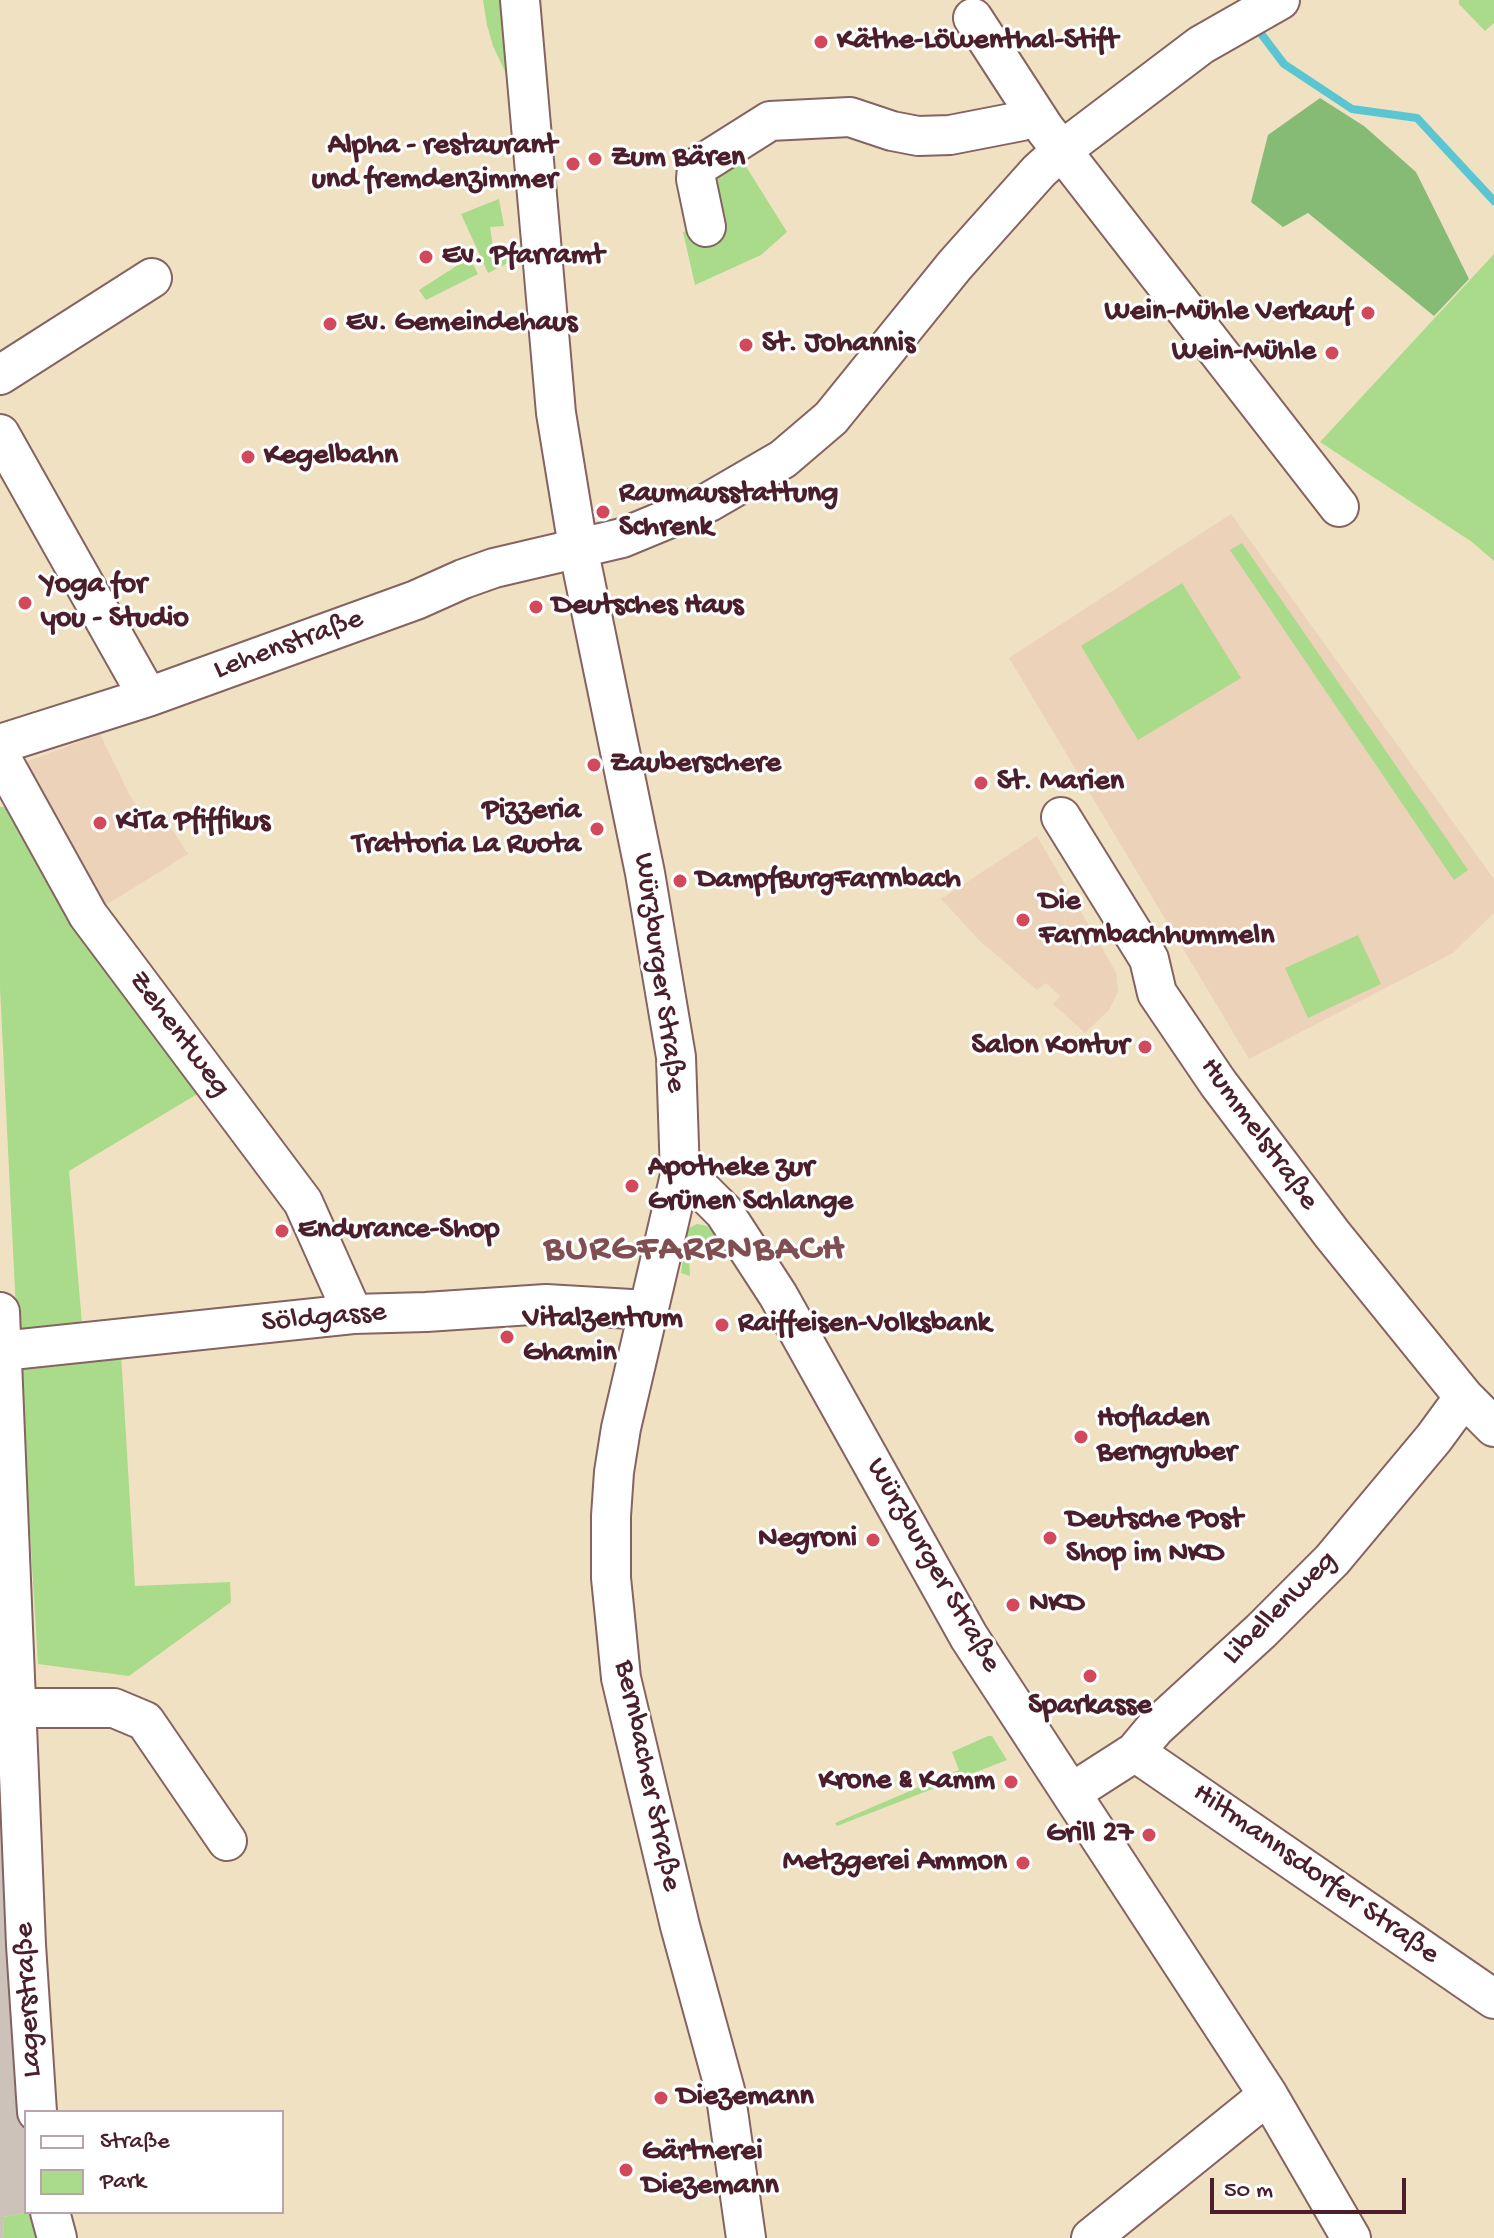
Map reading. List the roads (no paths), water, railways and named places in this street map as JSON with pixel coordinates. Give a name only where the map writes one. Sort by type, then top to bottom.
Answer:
[{"type":"street","name":"Würzburger Straße","points":[[520,0],[556,413],[578,547],[645,873],[676,1057],[680,1175],[724,1212],[778,1295],[974,1645],[1268,2095],[1351,2238]]},
{"type":"street","name":"Lehenstraße","points":[[0,744],[148,697],[416,600],[494,568],[622,538],[709,502],[783,459],[831,418],[955,265],[1039,171],[1201,45],[1280,0]]},
{"type":"street","points":[[973,18],[1061,151],[1339,507]]},
{"type":"street","points":[[706,227],[696,179],[697,167],[770,121],[850,117],[918,136],[961,133],[1022,121],[1035,115]]},
{"type":"street","points":[[0,375],[152,278]]},
{"type":"street","points":[[0,434],[148,697]]},
{"type":"street","name":"Zehentweg","points":[[0,756],[88,915],[303,1202],[353,1314]]},
{"type":"street","name":"Hummelstraße","points":[[1061,817],[1149,959],[1157,993],[1218,1083],[1324,1224],[1464,1397],[1494,1427]]},
{"type":"street","name":"Bernbacher Straße","points":[[680,1175],[621,1428],[614,1472],[611,1562],[621,1678],[673,1898],[725,2090],[746,2238]]},
{"type":"street","name":"Söldgasse","points":[[2,1351],[353,1314],[546,1304],[648,1310]]},
{"type":"street","name":"Lagerstraße","points":[[0,1312],[26,1945],[37,2110]]},
{"type":"street","name":"Libellenweg","points":[[1071,1793],[1135,1752],[1155,1728],[1261,1631],[1332,1560],[1434,1438],[1464,1397]]},
{"type":"street","points":[[18,1708],[114,1708],[145,1721],[227,1841]]},
{"type":"street","name":"Hiltmannsdorfer Straße","points":[[1135,1752],[1494,1999]]},
{"type":"street","points":[[1091,2238],[1268,2095]]},
{"type":"street","points":[[51,2214],[57,2238]]},
{"type":"waterway","points":[[1256,27],[1284,64],[1352,109],[1417,118],[1494,201]]},
{"type":"place","name":"Käthe-Löwenthal-Stift","points":[[821,42]]},
{"type":"place","name":"Zum Bären","points":[[595,159]]},
{"type":"place","name":"Alpha - restaurant und fremdenzimmer","points":[[573,164]]},
{"type":"place","name":"Ev. Pfarramt","points":[[426,257]]},
{"type":"place","name":"Wein-Mühle Verkauf","points":[[1368,313]]},
{"type":"place","name":"Ev. Gemeindehaus","points":[[330,324]]},
{"type":"place","name":"St. Johannis","points":[[746,345]]},
{"type":"place","name":"Wein-Mühle","points":[[1332,353]]},
{"type":"place","name":"Kegelbahn","points":[[248,457]]},
{"type":"place","name":"Raumausstattung Schrenk","points":[[603,512]]},
{"type":"place","name":"Yoga for you - Studio","points":[[25,603]]},
{"type":"place","name":"Deutsches Haus","points":[[536,607]]},
{"type":"place","name":"Zauberschere","points":[[594,765]]},
{"type":"place","name":"St. Marien","points":[[981,783]]},
{"type":"place","name":"KiTa Pfiffikus","points":[[100,823]]},
{"type":"place","name":"Pizzeria Trattoria La Ruota","points":[[597,829]]},
{"type":"place","name":"DampfBurgFarrnbach","points":[[680,881]]},
{"type":"place","name":"Die Farrnbachhummeln","points":[[1023,920]]},
{"type":"place","name":"Salon Kontur","points":[[1145,1047]]},
{"type":"place","name":"Apotheke zur Grünen Schlange","points":[[632,1186]]},
{"type":"place","name":"Endurance-Shop","points":[[282,1231]]},
{"type":"place","name":"Raiffeisen-Volksbank","points":[[722,1325]]},
{"type":"place","name":"Vitalzentrum Ghamin","points":[[507,1337]]},
{"type":"place","name":"Hofladen Berngruber","points":[[1081,1437]]},
{"type":"place","name":"Deutsche Post Shop im NKD","points":[[1050,1538]]},
{"type":"place","name":"Negroni","points":[[873,1540]]},
{"type":"place","name":"NKD","points":[[1013,1605]]},
{"type":"place","name":"Sparkasse","points":[[1090,1676]]},
{"type":"place","name":"Krone & Kamm","points":[[1011,1782]]},
{"type":"place","name":"Grill 27","points":[[1149,1835]]},
{"type":"place","name":"Metzgerei Ammon","points":[[1023,1863]]},
{"type":"place","name":"Diezemann","points":[[661,2098]]},
{"type":"place","name":"Gärtnerei Diezemann","points":[[626,2170]]},
{"type":"district","name":"BURGFARRNBACH","points":[[695,1251]]}]
